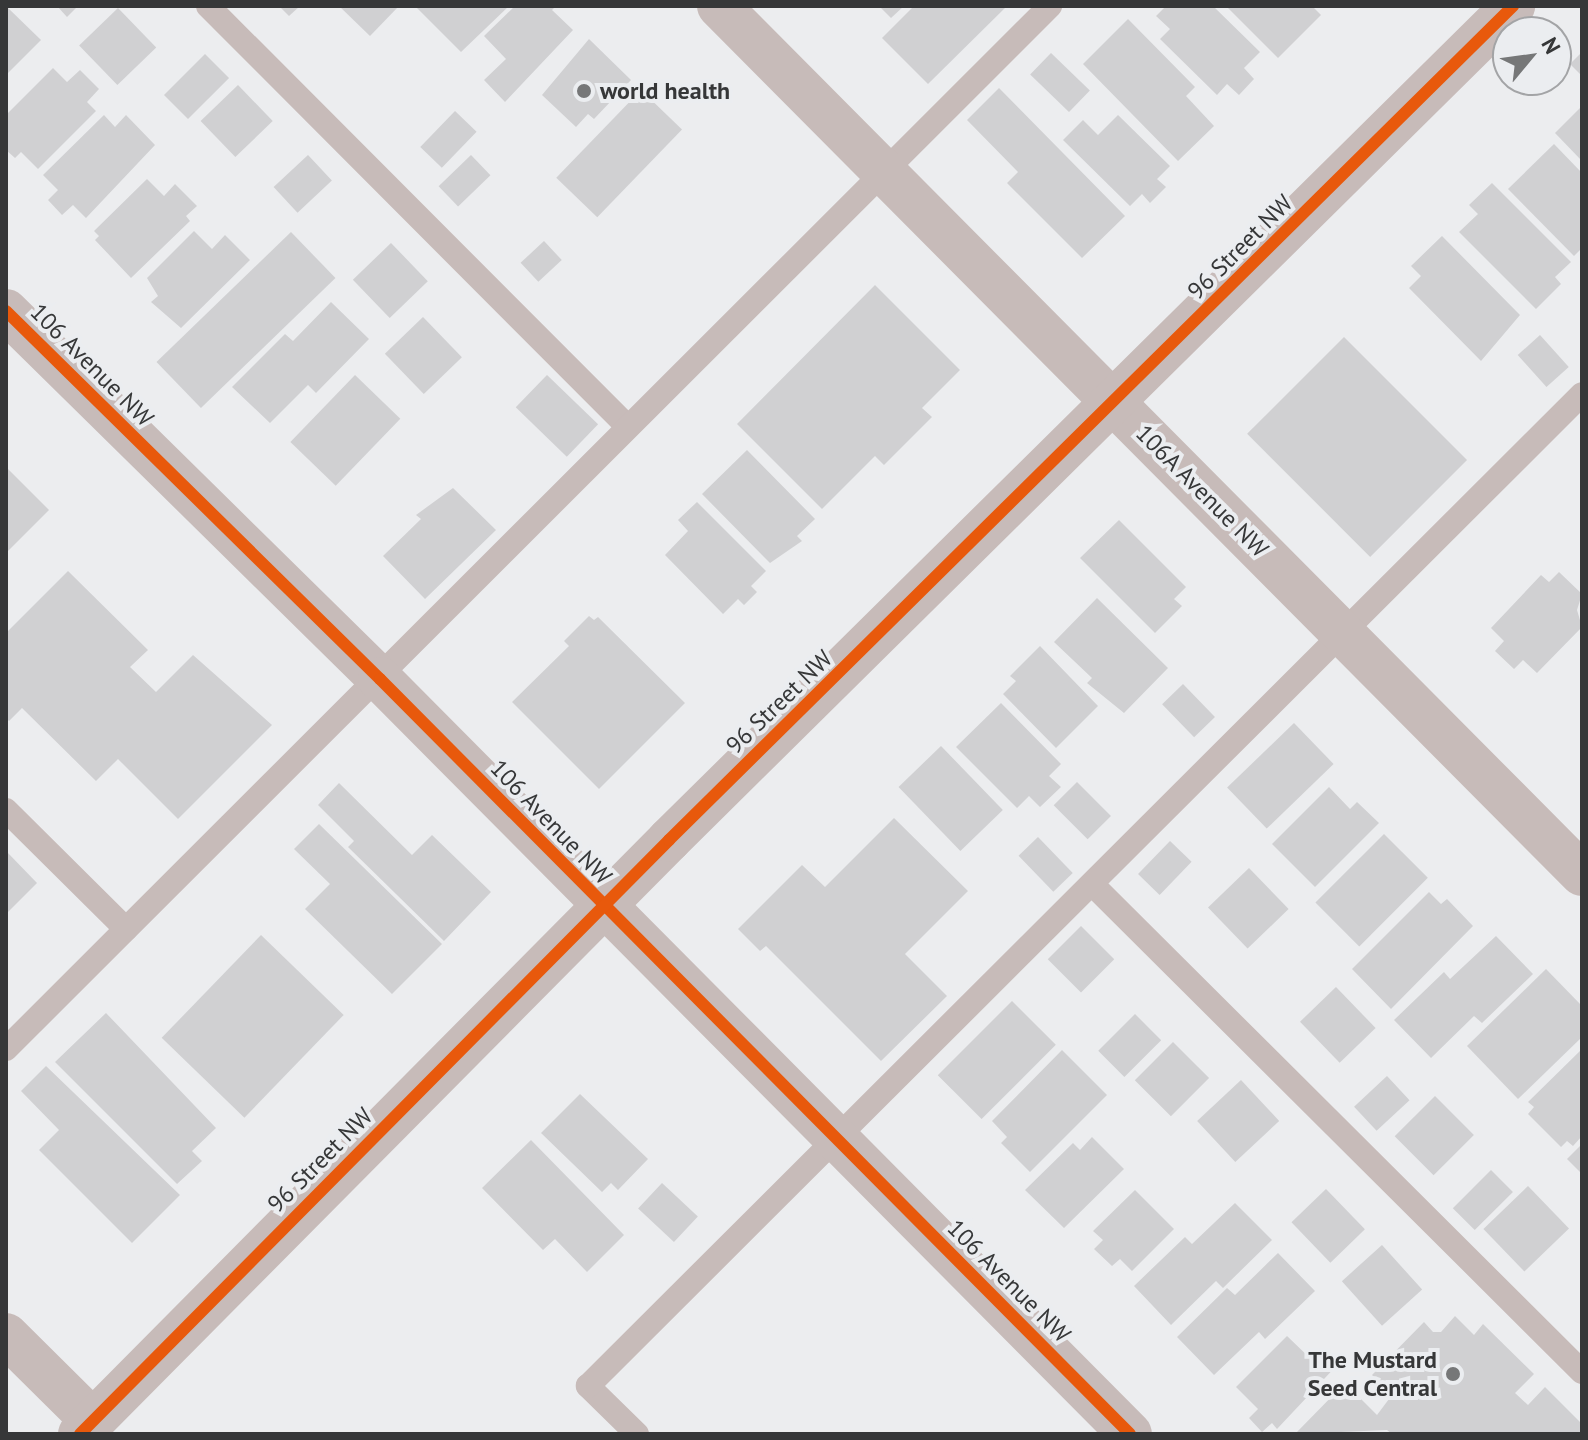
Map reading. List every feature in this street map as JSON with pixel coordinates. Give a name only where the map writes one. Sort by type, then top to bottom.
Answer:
[{"type":"street","name":"106A Avenue NW","points":[[719,6],[1582,874]]},
{"type":"street","name":"96 Street NW","points":[[86,1428],[603,907],[1513,6]]},
{"type":"street","name":"106 Avenue NW","points":[[6,311],[380,679],[603,907],[1130,1434]]},
{"type":"street","points":[[6,1335],[86,1428]]},
{"type":"lane","points":[[208,6],[627,426]]},
{"type":"lane","points":[[6,1049],[380,679],[627,426],[1050,6]]},
{"type":"lane","points":[[637,1434],[588,1386],[838,1140],[1582,394]]},
{"type":"lane","points":[[6,810],[126,929]]},
{"type":"lane","points":[[1093,885],[1582,1372]]},
{"type":"building","points":[[6,6],[41,40],[6,75]]},
{"type":"building","points":[[57,6],[78,6],[67,17]]},
{"type":"building","points":[[279,6],[300,6],[289,16]]},
{"type":"building","points":[[339,6],[399,6],[370,36]]},
{"type":"building","points":[[415,6],[509,6],[461,52]]},
{"type":"building","points":[[515,6],[556,6],[552,10],[573,30],[505,102],[484,80],[506,59],[484,36]]},
{"type":"building","points":[[879,6],[904,6],[891,18]]},
{"type":"building","points":[[914,6],[1007,6],[928,84],[882,38]]},
{"type":"building","points":[[1166,6],[1213,6],[1260,52],[1244,68],[1254,79],[1239,95],[1227,84],[1217,95],[1160,39],[1170,29],[1156,16]]},
{"type":"building","points":[[1226,6],[1312,6],[1321,15],[1278,58]]},
{"type":"building","points":[[118,8],[156,48],[117,85],[79,46]]},
{"type":"building","points":[[1128,19],[1195,87],[1186,96],[1214,126],[1178,161],[1083,64]]},
{"type":"building","points":[[589,39],[631,80],[594,119],[588,114],[576,127],[542,95]]},
{"type":"building","points":[[1582,52],[1582,76],[1572,66]]},
{"type":"building","points":[[1051,53],[1090,91],[1069,112],[1030,75]]},
{"type":"building","points":[[205,54],[229,78],[188,119],[164,95]]},
{"type":"building","points":[[53,68],[67,82],[80,70],[99,89],[87,102],[96,111],[38,169],[21,152],[15,158],[6,150],[6,115]]},
{"type":"building","points":[[238,85],[273,121],[235,157],[201,121]]},
{"type":"building","points":[[999,88],[1125,216],[1082,258],[1007,183],[1018,172],[967,120]]},
{"type":"building","points":[[641,90],[682,130],[597,217],[556,178]]},
{"type":"building","points":[[1582,106],[1582,161],[1555,133]]},
{"type":"building","points":[[455,111],[477,132],[442,168],[420,147]]},
{"type":"building","points":[[104,115],[115,127],[126,115],[155,145],[86,218],[73,205],[62,215],[48,200],[58,190],[43,175]]},
{"type":"building","points":[[1118,115],[1170,166],[1157,179],[1166,187],[1150,203],[1142,194],[1130,206],[1063,140],[1083,120],[1098,135]]},
{"type":"building","points":[[1554,144],[1582,173],[1582,248],[1574,256],[1508,189]]},
{"type":"building","points":[[308,155],[332,181],[297,213],[274,187]]},
{"type":"building","points":[[471,155],[490,175],[458,206],[439,186]]},
{"type":"building","points":[[147,179],[164,196],[175,184],[197,206],[186,216],[190,221],[131,278],[95,240],[99,236],[94,231]]},
{"type":"building","points":[[1492,183],[1571,262],[1555,277],[1561,284],[1536,309],[1459,232],[1478,214],[1469,205]]},
{"type":"building","points":[[194,231],[212,249],[225,235],[250,260],[181,328],[151,302],[158,296],[147,278]]},
{"type":"building","points":[[291,232],[335,278],[201,408],[156,362]]},
{"type":"building","points":[[1442,236],[1520,315],[1481,361],[1409,288],[1421,276],[1411,266]]},
{"type":"building","points":[[544,241],[562,260],[538,282],[521,263]]},
{"type":"building","points":[[391,243],[428,281],[390,318],[353,280]]},
{"type":"building","points":[[875,285],[960,370],[922,408],[932,417],[884,465],[875,456],[822,509],[737,424]]},
{"type":"building","points":[[331,302],[369,339],[316,393],[308,385],[270,423],[232,387],[285,334],[293,341]]},
{"type":"building","points":[[423,317],[462,357],[424,394],[385,354]]},
{"type":"building","points":[[1540,335],[1569,367],[1546,387],[1518,355]]},
{"type":"building","points":[[1344,337],[1467,460],[1370,557],[1247,434]]},
{"type":"building","points":[[355,375],[400,419],[336,486],[290,442]]},
{"type":"building","points":[[547,375],[598,424],[567,457],[516,407]]},
{"type":"building","points":[[747,450],[815,519],[797,536],[802,541],[770,563],[702,494]]},
{"type":"building","points":[[6,467],[49,510],[6,553]]},
{"type":"building","points":[[453,488],[496,530],[425,599],[383,556],[421,519],[416,515]]},
{"type":"building","points":[[697,502],[766,571],[751,586],[757,592],[744,605],[738,599],[723,614],[665,555],[688,531],[678,520]]},
{"type":"building","points":[[1119,520],[1186,587],[1174,599],[1182,606],[1155,633],[1080,558]]},
{"type":"building","points":[[68,571],[148,650],[130,667],[156,692],[193,655],[272,725],[178,819],[118,759],[96,781],[22,708],[9,721],[6,718],[6,633]]},
{"type":"building","points":[[1559,572],[1582,594],[1577,610],[1582,627],[1537,673],[1523,660],[1514,669],[1495,651],[1504,641],[1491,628],[1541,575],[1549,582]]},
{"type":"building","points":[[1097,598],[1168,668],[1124,713],[1087,683],[1092,678],[1054,642]]},
{"type":"building","points":[[589,616],[594,620],[598,617],[685,703],[599,789],[512,702],[569,646],[564,641]]},
{"type":"building","points":[[1040,646],[1098,706],[1056,748],[1003,694],[1016,681],[1010,676]]},
{"type":"building","points":[[1183,684],[1215,717],[1194,737],[1162,704]]},
{"type":"building","points":[[1001,703],[1061,764],[1049,776],[1061,787],[1040,807],[1029,796],[1017,808],[956,747]]},
{"type":"building","points":[[1294,723],[1334,764],[1267,829],[1227,788]]},
{"type":"building","points":[[941,746],[1003,810],[960,851],[899,787]]},
{"type":"building","points":[[1077,782],[1111,816],[1088,839],[1054,805]]},
{"type":"building","points":[[339,783],[412,855],[432,835],[491,892],[444,941],[348,847],[354,841],[318,805]]},
{"type":"building","points":[[1329,787],[1350,809],[1357,802],[1379,823],[1315,887],[1272,844]]},
{"type":"building","points":[[894,818],[968,891],[905,954],[947,996],[881,1061],[766,946],[760,951],[738,929],[802,865],[825,887]]},
{"type":"building","points":[[319,824],[442,944],[392,994],[305,909],[330,884],[294,849]]},
{"type":"building","points":[[1384,834],[1428,878],[1359,946],[1315,903]]},
{"type":"building","points":[[1038,837],[1073,873],[1053,892],[1019,856]]},
{"type":"building","points":[[1170,841],[1192,862],[1160,895],[1138,874]]},
{"type":"building","points":[[6,851],[37,883],[6,914]]},
{"type":"building","points":[[1249,868],[1289,909],[1248,949],[1208,908]]},
{"type":"building","points":[[1429,892],[1441,904],[1447,899],[1473,926],[1391,1009],[1352,969]]},
{"type":"building","points":[[1081,926],[1114,959],[1081,992],[1048,959]]},
{"type":"building","points":[[261,935],[344,1015],[244,1118],[162,1038]]},
{"type":"building","points":[[1496,936],[1533,974],[1482,1023],[1474,1016],[1431,1058],[1394,1020],[1444,972],[1450,979]]},
{"type":"building","points":[[1546,969],[1582,1006],[1582,1037],[1518,1099],[1467,1046]]},
{"type":"building","points":[[1336,987],[1376,1028],[1340,1063],[1300,1022]]},
{"type":"building","points":[[1012,1001],[1056,1045],[982,1119],[938,1075]]},
{"type":"building","points":[[106,1013],[216,1128],[192,1151],[202,1161],[177,1184],[55,1062]]},
{"type":"building","points":[[1135,1014],[1161,1040],[1124,1077],[1098,1051]]},
{"type":"building","points":[[1173,1042],[1209,1078],[1171,1116],[1135,1080]]},
{"type":"building","points":[[1582,1049],[1582,1136],[1573,1146],[1567,1141],[1561,1147],[1528,1114],[1534,1107],[1528,1102]]},
{"type":"building","points":[[1062,1050],[1107,1095],[1030,1172],[1001,1143],[1007,1137],[992,1121]]},
{"type":"building","points":[[46,1066],[180,1195],[132,1243],[39,1150],[59,1130],[21,1091]]},
{"type":"building","points":[[1387,1076],[1410,1100],[1377,1131],[1354,1107]]},
{"type":"building","points":[[1241,1080],[1279,1121],[1235,1162],[1197,1121]]},
{"type":"building","points":[[580,1094],[648,1159],[618,1190],[611,1183],[602,1192],[541,1133]]},
{"type":"building","points":[[1435,1096],[1474,1135],[1434,1175],[1395,1136]]},
{"type":"building","points":[[1092,1137],[1124,1169],[1064,1228],[1025,1190],[1073,1143],[1080,1150]]},
{"type":"building","points":[[531,1140],[624,1235],[587,1272],[555,1239],[543,1250],[482,1188]]},
{"type":"building","points":[[1582,1144],[1582,1174],[1567,1159]]},
{"type":"building","points":[[1491,1170],[1513,1192],[1475,1230],[1453,1208]]},
{"type":"building","points":[[662,1183],[698,1216],[674,1242],[638,1209]]},
{"type":"building","points":[[1528,1186],[1569,1228],[1524,1272],[1483,1229]]},
{"type":"building","points":[[1326,1189],[1365,1229],[1330,1263],[1291,1222]]},
{"type":"building","points":[[1135,1190],[1174,1229],[1132,1271],[1120,1259],[1112,1266],[1094,1249],[1103,1240],[1093,1231]]},
{"type":"building","points":[[1235,1203],[1272,1240],[1223,1288],[1216,1281],[1171,1325],[1134,1286],[1185,1237],[1192,1244]]},
{"type":"building","points":[[1382,1245],[1422,1290],[1382,1326],[1342,1281]]},
{"type":"building","points":[[1278,1253],[1315,1291],[1265,1339],[1259,1332],[1214,1375],[1177,1337],[1227,1288],[1235,1295]]},
{"type":"building","name":"The Mustard Seed Central","points":[[1455,1316],[1474,1335],[1483,1324],[1534,1374],[1515,1393],[1528,1405],[1545,1387],[1582,1424],[1582,1434],[1392,1434],[1387,1430],[1295,1434],[1345,1383],[1377,1415],[1392,1395],[1372,1375],[1424,1322],[1433,1332],[1441,1332]]},
{"type":"building","points":[[1287,1336],[1314,1362],[1327,1349],[1340,1362],[1277,1429],[1272,1423],[1262,1432],[1249,1418],[1258,1409],[1236,1387]]},
{"type":"cycle path","points":[[80,1434],[669,840],[1513,6]]},
{"type":"cycle path","points":[[6,311],[380,679],[1130,1434]]},
{"type":"place","name":"world health","points":[[584,91]]},
{"type":"place","name":"The Mustard Seed Central","points":[[1453,1374]]}]
